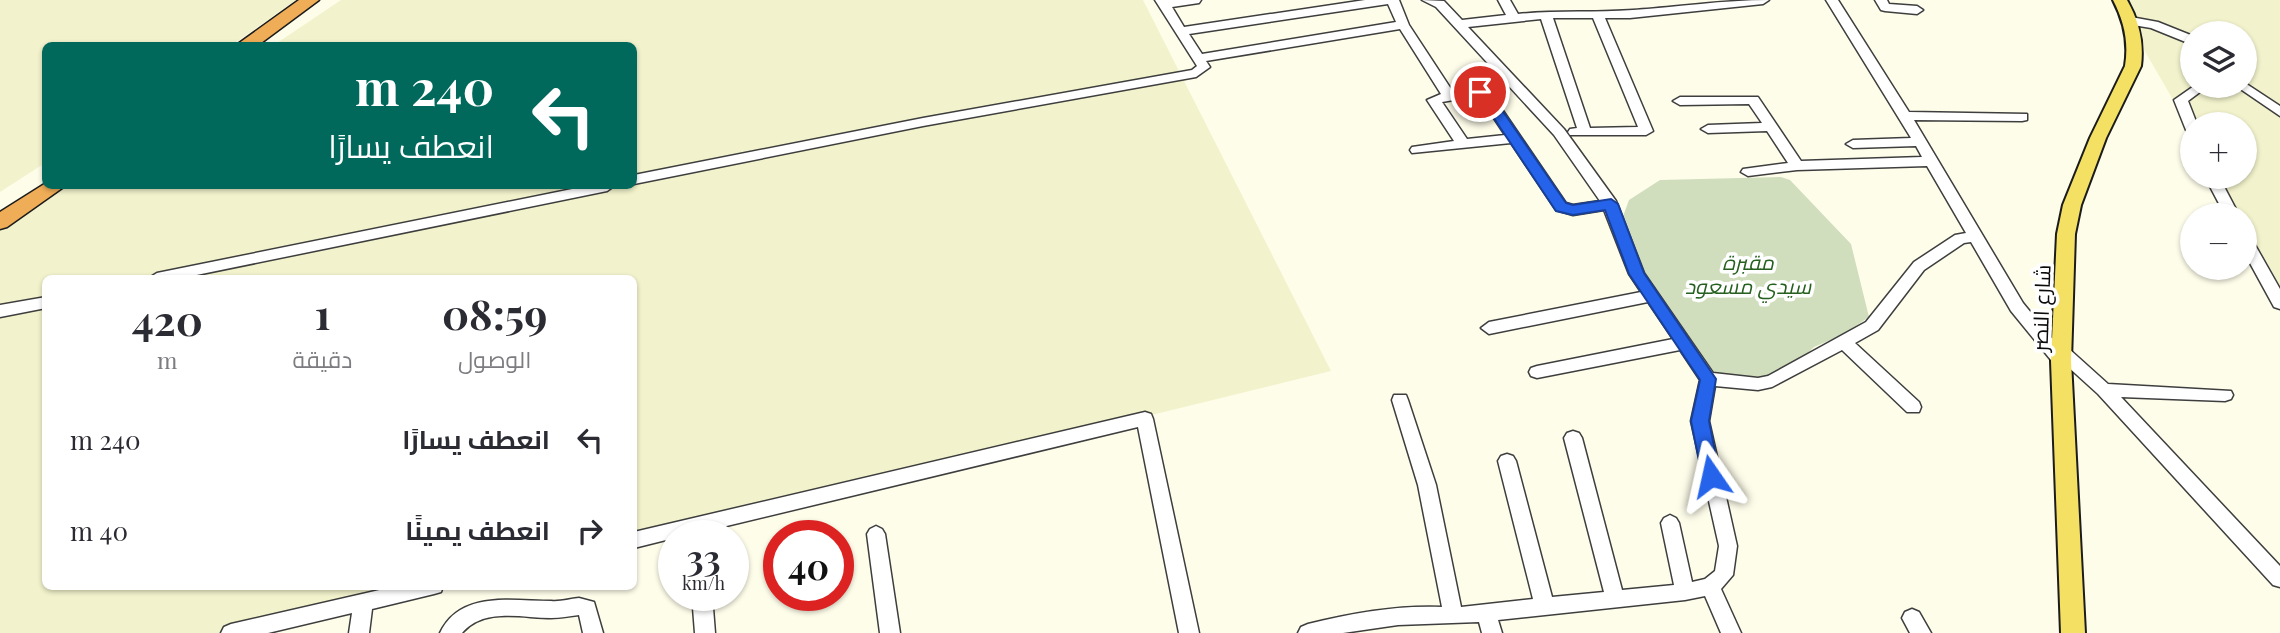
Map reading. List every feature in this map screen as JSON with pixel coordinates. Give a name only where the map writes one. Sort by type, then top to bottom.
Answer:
[{"type":"highway","points":[[250,42],[310,0]]},
{"type":"highway","points":[[267,42],[326,0]]},
{"type":"highway","points":[[0,207],[42,180]]},
{"type":"highway","points":[[0,222],[50,189]]},
{"type":"main road","name":"شارع النصر","points":[[2073,633],[2062,356],[2066,234],[2072,205],[2098,138],[2133,66],[2135,52],[2131,21],[2120,0]]},
{"type":"street","points":[[637,179],[923,122],[1196,73],[1204,67],[1163,3],[1195,0]]},
{"type":"street","points":[[1181,30],[1391,0],[1402,25],[1449,96]]},
{"type":"street","points":[[1308,633],[1367,618],[1416,614],[1453,616],[1685,592],[1710,586],[1724,575],[1728,546],[1700,421],[1708,379],[1637,274],[1611,204],[1559,132],[1440,4],[1428,0]]},
{"type":"street","points":[[1504,0],[1513,16]]},
{"type":"street","points":[[1569,0],[1572,15]]},
{"type":"street","points":[[1612,0],[1613,15]]},
{"type":"street","points":[[1458,24],[1551,14],[1613,15],[1763,0]]},
{"type":"street","points":[[1832,0],[1933,161],[2017,307],[2062,356],[2105,390],[2280,579]]},
{"type":"street","points":[[1881,0],[1885,7],[1917,10]]},
{"type":"street","points":[[1551,14],[1546,17],[1585,132]]},
{"type":"street","points":[[1559,132],[1646,131],[1598,16]]},
{"type":"street","points":[[2131,21],[2154,25],[2180,36]]},
{"type":"street","points":[[1199,58],[1402,25]]},
{"type":"street","points":[[1463,144],[1434,100],[1483,93],[1561,207],[1573,210],[1611,204]]},
{"type":"street","points":[[2257,96],[2280,112]]},
{"type":"street","points":[[1680,101],[1753,100],[1797,166]]},
{"type":"street","points":[[1905,116],[2022,117]]},
{"type":"street","points":[[1708,129],[1769,127]]},
{"type":"street","points":[[1417,150],[1514,138]]},
{"type":"street","points":[[1853,144],[1921,142]]},
{"type":"street","points":[[1748,172],[1797,166],[1933,161]]},
{"type":"street","points":[[172,275],[592,189]]},
{"type":"street","points":[[1708,379],[1758,384],[1772,381],[1872,326],[1919,266],[1960,239],[1974,236]]},
{"type":"street","points":[[2257,262],[2280,303]]},
{"type":"street","points":[[1489,328],[1651,296]]},
{"type":"street","points":[[0,311],[42,303]]},
{"type":"street","points":[[1844,342],[1913,407]]},
{"type":"street","points":[[1536,372],[1685,343]]},
{"type":"street","points":[[2105,390],[2225,395]]},
{"type":"street","points":[[1400,400],[1427,485],[1453,616]]},
{"type":"street","points":[[743,520],[1145,419],[1189,633]]},
{"type":"street","points":[[1573,438],[1615,599]]},
{"type":"street","points":[[1507,461],[1545,608]]},
{"type":"street","points":[[1670,523],[1685,592]]},
{"type":"street","points":[[876,534],[890,633]]},
{"type":"street","points":[[637,540],[658,537]]},
{"type":"street","points":[[1710,586],[1731,633]]},
{"type":"street","points":[[231,633],[417,590]]},
{"type":"street","points":[[359,633],[363,603]]},
{"type":"street","points":[[450,633],[470,617],[499,606],[556,610],[578,605],[587,608],[593,633]]},
{"type":"street","points":[[703,611],[705,633]]},
{"type":"street","points":[[1486,613],[1492,633]]},
{"type":"green space","points":[[0,0],[296,0],[236,42],[42,42],[42,165],[0,192]]},
{"type":"green space","points":[[341,0],[1143,0],[1331,371],[724,520],[658,520],[658,536],[637,541],[637,275],[42,275],[42,590],[438,590],[264,633],[0,633],[0,230],[62,189],[637,189],[637,42],[278,42]]},
{"type":"green space","points":[[2115,0],[2280,0],[2280,286],[2257,246],[2257,203],[2232,203],[2224,189],[2257,189],[2257,112],[2180,112]]},
{"type":"green space","name":"مقبرة سيدي مسعود","points":[[1781,177],[1790,180],[1851,244],[1869,317],[1844,334],[1814,347],[1792,368],[1763,381],[1724,378],[1700,367],[1618,230],[1629,200],[1660,180]]},
{"type":"route","points":[[1480,92],[1486,96],[1561,207],[1573,210],[1611,204],[1619,232],[1637,274],[1708,379],[1700,421],[1711,476]]}]
